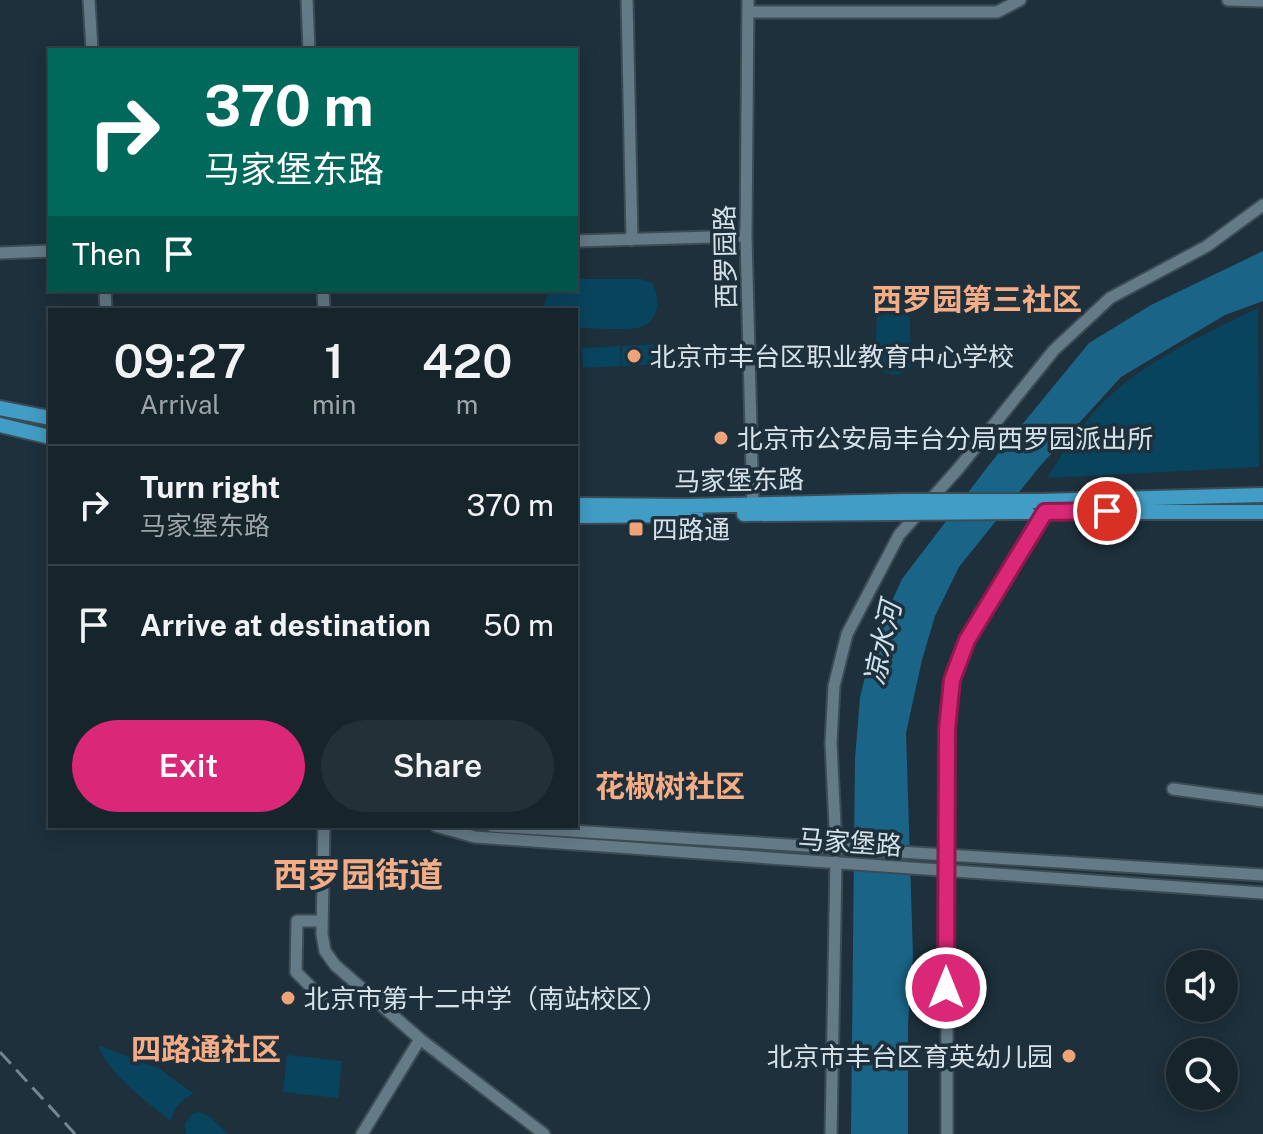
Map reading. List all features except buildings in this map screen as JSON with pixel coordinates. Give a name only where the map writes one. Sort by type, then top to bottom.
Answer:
[{"type":"main road","points":[[0,408],[48,418]]},
{"type":"main road","points":[[0,425],[48,437]]},
{"type":"main road","points":[[901,507],[1027,512],[1043,507],[1263,495]]},
{"type":"main road","name":"马家堡东路","points":[[578,505],[752,509]]},
{"type":"main road","name":"马家堡东路","points":[[578,516],[901,507]]},
{"type":"main road","points":[[901,507],[1263,512]]},
{"type":"street","points":[[89,0],[92,48]]},
{"type":"street","points":[[307,0],[309,48]]},
{"type":"street","points":[[627,0],[632,240]]},
{"type":"street","points":[[748,6],[997,12],[1020,0]]},
{"type":"street","points":[[1228,0],[1263,1]]},
{"type":"street","name":"西罗园路","points":[[748,6],[746,236],[752,509]]},
{"type":"street","points":[[836,848],[831,743],[834,686],[847,634],[899,535],[958,469],[1054,350],[1110,298],[1207,246],[1263,205]]},
{"type":"street","points":[[578,241],[746,236]]},
{"type":"street","points":[[0,253],[48,251]]},
{"type":"street","points":[[947,1134],[947,729],[952,680],[967,640],[1043,507]]},
{"type":"street","points":[[1173,789],[1263,801]]},
{"type":"street","points":[[324,828],[322,921],[325,951],[335,965],[420,1039],[544,1134]]},
{"type":"street","name":"马家堡路","points":[[443,828],[475,837],[1263,893]]},
{"type":"street","name":"马家堡路","points":[[523,828],[1263,875]]},
{"type":"street","points":[[831,1134],[836,862]]},
{"type":"street","points":[[321,997],[296,972],[297,921],[322,921]]},
{"type":"street","points":[[362,1134],[420,1039]]},
{"type":"shaded area","points":[[578,279],[641,279],[653,284],[657,296],[657,309],[652,320],[635,328],[578,328],[578,308],[545,308],[548,292],[578,292]]},
{"type":"shaded area","points":[[890,291],[903,292],[909,298],[911,366],[897,374],[881,370],[876,344],[877,304]]},
{"type":"shaded area","points":[[1258,308],[1259,467],[1047,478],[1096,410],[1131,378],[1166,355]]},
{"type":"shaded area","points":[[660,344],[660,364],[622,366],[622,346]]},
{"type":"shaded area","points":[[620,346],[621,366],[583,368],[582,348]]},
{"type":"shaded area","points":[[98,1045],[160,1069],[194,1094],[179,1104],[171,1121],[120,1077]]},
{"type":"shaded area","points":[[287,1055],[342,1061],[338,1098],[283,1092]]},
{"type":"shaded area","points":[[199,1112],[209,1116],[228,1134],[186,1134],[185,1124],[192,1114]]},
{"type":"water","name":"凉水河","points":[[1263,251],[1263,301],[1225,315],[1121,377],[1040,466],[959,567],[935,616],[906,733],[913,957],[908,1023],[908,1134],[851,1134],[855,759],[860,697],[874,641],[902,579],[989,465],[1089,343],[1151,305]]},
{"type":"railway","points":[[0,1052],[75,1134]]},
{"type":"place","name":"北京市丰台区职业教育中心学校","points":[[634,356]]},
{"type":"place","name":"北京市公安局丰台分局西罗园派出所","points":[[721,438]]},
{"type":"place","name":"四路通","points":[[636,529]]},
{"type":"place","name":"北京市第十二中学（南站校区）","points":[[288,998]]},
{"type":"place","name":"北京市丰台区育英幼儿园","points":[[1069,1056]]},
{"type":"district","name":"西罗园第三社区","points":[[977,299]]},
{"type":"district","name":"花椒树社区","points":[[670,786]]},
{"type":"district","name":"西罗园街道","points":[[358,875]]},
{"type":"district","name":"四路通社区","points":[[206,1049]]},
{"type":"route","points":[[946,988],[947,729],[952,680],[967,640],[1045,512],[1107,511]]}]
